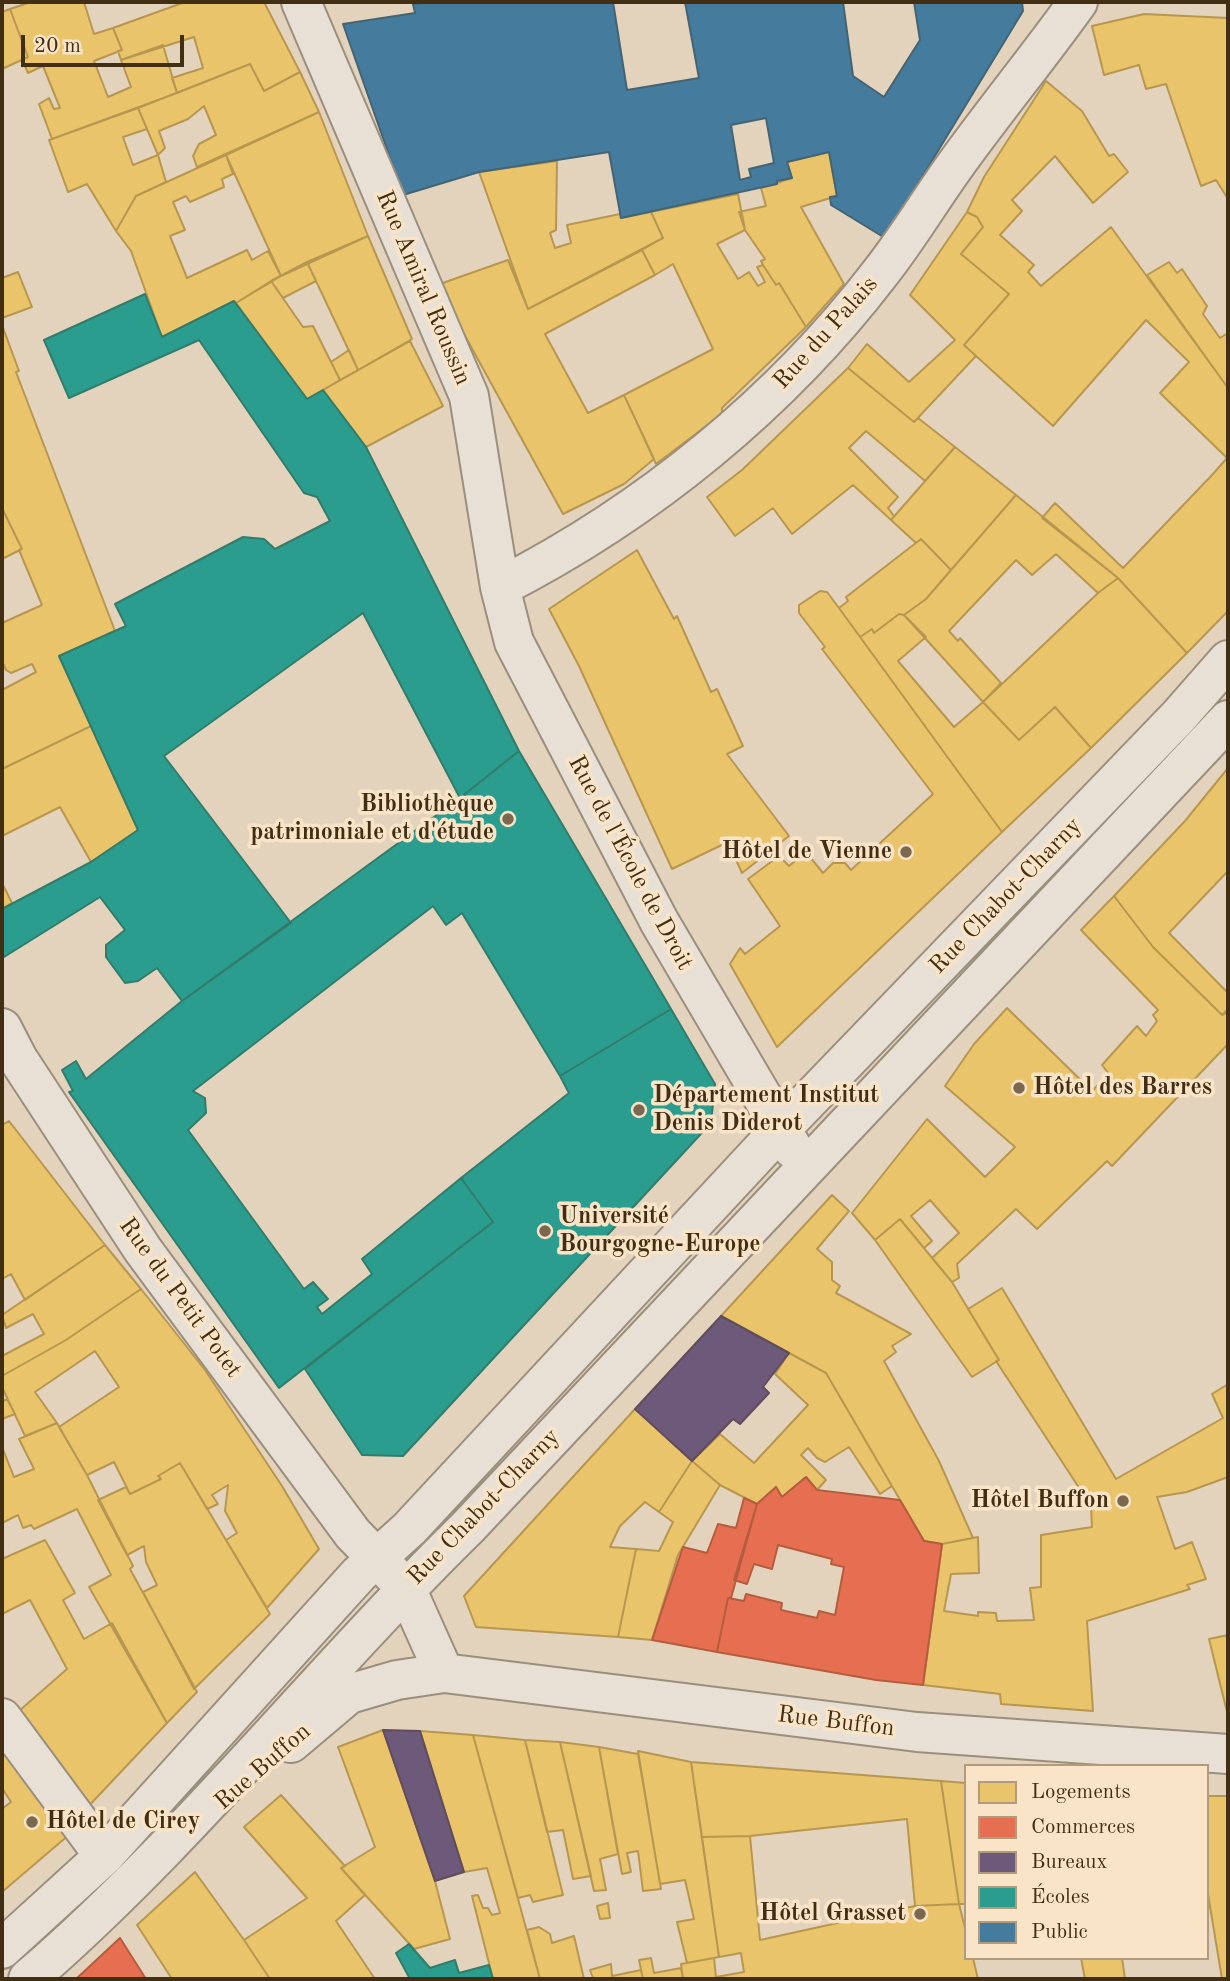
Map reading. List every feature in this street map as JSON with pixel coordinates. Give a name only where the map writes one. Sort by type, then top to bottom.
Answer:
[{"type":"street","name":"Rue Amiral Roussin","points":[[301,2],[469,396],[500,587]]},
{"type":"street","name":"Rue du Palais","points":[[500,587],[556,559],[625,514],[746,419],[839,322],[882,272],[953,168],[1078,2]]},
{"type":"street","name":"Rue de l'École de Droit","points":[[500,587],[514,642],[526,666],[659,921],[780,1129]]},
{"type":"street","name":"Rue Chabot-Charny","points":[[2,1949],[92,1847],[375,1558],[409,1529],[780,1129],[1227,665]]},
{"type":"street","name":"Rue Chabot-Charny","points":[[29,1979],[166,1847],[406,1588],[467,1528],[1228,720]]},
{"type":"street","name":"Rue du Petit Potet","points":[[2,1028],[18,1059],[143,1250],[353,1534],[375,1558]]},
{"type":"street","points":[[780,1129],[804,1169]]},
{"type":"street","name":"Rue Chabot-Charny","points":[[166,1847],[174,1810],[198,1774],[296,1675],[360,1600],[375,1558]]},
{"type":"street","points":[[375,1558],[406,1588],[444,1672]]},
{"type":"street","name":"Rue Buffon","points":[[166,1847],[222,1803],[348,1694],[397,1680],[444,1672],[917,1732],[1228,1754]]},
{"type":"street","points":[[2,1718],[92,1847]]},
{"type":"street","points":[[2,1730],[92,1847]]},
{"type":"building: Logements","points":[[31,2],[84,2],[94,34],[113,28],[122,50],[94,61],[108,97],[131,87],[121,60],[163,45],[177,93],[52,139],[39,104],[49,98],[54,109],[60,108],[43,66],[28,73],[22,59],[28,57],[10,9]]},
{"type":"building: Logements","points":[[185,2],[264,2],[300,72],[264,91],[250,64],[177,93],[172,78],[203,68],[194,37],[121,60],[118,51],[122,50],[113,28]]},
{"type":"building: Logements","points":[[10,9],[28,57],[2,69],[2,12]]},
{"type":"building: Logements","points":[[1144,14],[1228,18],[1228,199],[1216,180],[1201,186],[1166,84],[1146,89],[1139,65],[1104,75],[1092,26]]},
{"type":"building: Logements","points":[[250,64],[264,91],[300,72],[319,112],[197,167],[193,156],[199,144],[216,135],[204,106],[188,119],[159,131],[165,148],[158,155],[138,108]]},
{"type":"building: Logements","points":[[1046,81],[1082,111],[1109,156],[1114,154],[1128,172],[1093,203],[1055,156],[1012,200],[1022,211],[1000,235],[1034,265],[1028,272],[1041,286],[1111,227],[1228,388],[1228,611],[1187,653],[1118,578],[1042,518],[1055,503],[1123,568],[1212,475],[1227,458],[1160,393],[1189,362],[1146,320],[1053,426],[964,345],[1009,294],[961,254],[983,227],[977,217],[967,212],[984,177]]},
{"type":"building: Logements","points":[[138,108],[147,129],[123,137],[133,165],[158,155],[166,182],[136,196],[116,231],[87,184],[68,192],[49,140]]},
{"type":"building: Logements","points":[[319,112],[368,236],[281,276],[226,155]]},
{"type":"building: Logements","points":[[829,152],[837,196],[801,207],[844,284],[806,327],[779,283],[776,285],[763,265],[761,261],[765,259],[745,230],[739,212],[766,206],[761,188],[792,178],[787,162]]},
{"type":"building: Logements","points":[[226,155],[233,174],[222,179],[224,187],[190,202],[186,196],[173,202],[185,230],[170,236],[187,278],[247,250],[252,260],[268,251],[281,276],[236,303],[234,301],[162,337],[131,251],[116,231],[136,196]]},
{"type":"building: Logements","points":[[557,161],[556,230],[550,233],[555,248],[571,243],[567,225],[620,214],[621,218],[651,212],[663,238],[528,309],[479,172]]},
{"type":"building: Logements","points":[[738,194],[745,230],[717,244],[738,279],[749,272],[758,286],[765,282],[757,267],[763,265],[776,285],[779,283],[806,327],[722,408],[722,414],[656,464],[624,395],[713,349],[673,264],[655,275],[642,250],[663,238],[651,212]]},
{"type":"building: Logements","points":[[967,212],[977,217],[983,227],[961,254],[1009,294],[964,345],[976,356],[914,422],[848,368],[867,344],[909,382],[955,340],[910,295]]},
{"type":"building: Logements","points":[[368,236],[412,339],[358,370],[307,262]]},
{"type":"building: Logements","points":[[642,250],[655,275],[545,334],[588,413],[624,395],[654,459],[624,484],[563,514],[437,285],[508,260],[528,309]]},
{"type":"building: Logements","points":[[307,262],[316,281],[283,298],[271,281]]},
{"type":"building: Logements","points":[[1169,262],[1177,273],[1182,269],[1207,306],[1203,314],[1220,338],[1228,333],[1228,388],[1147,275]]},
{"type":"building: Logements","points":[[18,272],[32,307],[2,318],[2,278]]},
{"type":"building: Logements","points":[[271,281],[303,327],[313,326],[340,380],[307,399],[236,303]]},
{"type":"building: Logements","points":[[2,325],[19,371],[16,372],[115,631],[59,656],[91,726],[2,769],[2,690],[36,672],[32,664],[11,673],[6,670],[2,661],[2,623],[42,605],[19,550],[22,549],[2,508]]},
{"type":"building: Logements","points":[[410,341],[443,406],[366,447],[323,390]]},
{"type":"building: Logements","points":[[349,350],[358,370],[340,380],[331,362]]},
{"type":"building: Logements","points":[[848,368],[914,422],[918,418],[955,447],[925,481],[866,431],[849,448],[898,497],[888,508],[894,516],[891,520],[853,485],[792,534],[773,508],[735,536],[707,497],[742,470]]},
{"type":"building: Logements","points":[[955,447],[1016,495],[951,570],[921,539],[916,543],[891,520]]},
{"type":"building: Logements","points":[[1016,495],[1118,578],[1098,593],[1056,554],[1032,575],[1016,560],[949,631],[958,641],[960,638],[1001,683],[983,702],[904,615],[926,599]]},
{"type":"building: Logements","points":[[2,508],[22,549],[2,559]]},
{"type":"building: Logements","points":[[921,539],[951,570],[926,599],[904,615],[899,614],[874,633],[872,629],[860,637],[839,608],[848,601],[846,597]]},
{"type":"building: Logements","points":[[637,550],[674,619],[677,616],[711,692],[717,689],[743,746],[727,754],[789,836],[742,873],[728,842],[672,869],[579,666],[549,609]]},
{"type":"building: Logements","points":[[1118,578],[1187,653],[1091,748],[1055,707],[1019,740],[983,702],[1098,593]]},
{"type":"building: Logements","points":[[820,591],[827,592],[1002,832],[777,1047],[730,964],[740,948],[745,954],[780,926],[748,879],[779,856],[789,866],[806,852],[823,873],[833,863],[845,863],[851,870],[933,794],[822,649],[825,647],[799,613],[799,605]]},
{"type":"building: Logements","points":[[899,614],[904,615],[926,637],[898,661],[954,727],[983,702],[1019,740],[1055,707],[1091,748],[1002,832],[860,637],[872,629],[874,633]]},
{"type":"building: Logements","points":[[91,726],[138,830],[91,862],[60,807],[2,836],[2,769]]},
{"type":"building: Logements","points":[[1228,768],[1228,871],[1169,933],[1228,993],[1228,1009],[1222,1015],[1153,947],[1114,896],[1185,821]]},
{"type":"building: Logements","points":[[2,883],[12,903],[2,909]]},
{"type":"building: Logements","name":"Hôtel des Barres","points":[[1114,896],[1153,947],[1222,1015],[1228,1012],[1228,1044],[1112,1166],[1107,1161],[1037,1229],[1016,1209],[957,1264],[959,1278],[952,1282],[932,1258],[959,1233],[930,1200],[911,1216],[932,1241],[924,1248],[900,1219],[875,1240],[852,1213],[927,1119],[985,1177],[1015,1147],[945,1086],[974,1044],[1007,1008],[1092,1091],[1109,1074],[1102,1065],[1137,1026],[1146,1036],[1157,1021],[1153,1015],[1158,1010],[1081,930]]},
{"type":"building: Logements","points":[[9,1121],[105,1245],[25,1300],[11,1274],[2,1279],[2,1125]]},
{"type":"building: Logements","points":[[832,1195],[849,1211],[817,1249],[832,1262],[832,1280],[840,1286],[836,1293],[911,1334],[892,1346],[896,1352],[884,1361],[939,1461],[973,1538],[942,1544],[924,1541],[826,1373],[721,1316]]},
{"type":"building: Logements","points":[[900,1219],[952,1282],[999,1360],[972,1377],[875,1240]]},
{"type":"building: Logements","points":[[105,1245],[141,1289],[66,1340],[2,1376],[2,1356],[44,1334],[33,1314],[6,1328],[2,1315]]},
{"type":"building: Logements","name":"Hôtel Buffon","points":[[1002,1288],[1116,1479],[1223,1418],[1212,1394],[1228,1384],[1228,1477],[1187,1492],[1157,1497],[1175,1549],[1192,1542],[1206,1579],[1187,1585],[1190,1589],[1087,1621],[1093,1711],[1001,1704],[1000,1694],[923,1685],[942,1544],[978,1537],[979,1573],[951,1574],[944,1611],[978,1616],[978,1612],[996,1613],[997,1621],[1034,1620],[1030,1588],[1041,1587],[1041,1535],[1092,1527],[1091,1506],[996,1361],[999,1360],[968,1309]]},
{"type":"building: Logements","points":[[141,1289],[205,1370],[282,1486],[319,1549],[267,1608],[226,1540],[237,1533],[225,1511],[228,1485],[212,1495],[218,1504],[207,1509],[180,1463],[158,1476],[161,1479],[130,1494],[114,1462],[87,1475],[59,1427],[119,1387],[95,1351],[35,1392],[57,1423],[25,1436],[2,1387],[2,1376],[66,1340]]},
{"type":"building: Logements","points":[[789,1353],[826,1373],[892,1486],[880,1494],[849,1447],[825,1462],[808,1448],[801,1455],[826,1480],[817,1490],[806,1477],[782,1497],[776,1487],[757,1504],[720,1485],[692,1461],[720,1434],[754,1463],[808,1405],[775,1374]]},
{"type":"building: Logements","points":[[7,1399],[15,1414],[2,1419],[2,1402]]},
{"type":"building: Logements","points":[[635,1409],[692,1461],[659,1512],[645,1502],[620,1526],[610,1547],[636,1549],[618,1637],[476,1627],[464,1596]]},
{"type":"building: Logements","points":[[57,1423],[133,1566],[130,1569],[197,1692],[167,1723],[89,1587],[111,1575],[77,1509],[34,1529],[31,1525],[23,1528],[18,1515],[2,1523],[2,1447],[14,1477],[34,1469],[19,1439]]},
{"type":"building: Logements","points":[[692,1461],[720,1485],[678,1555],[652,1640],[618,1637],[636,1549],[659,1551],[673,1522],[659,1512]]},
{"type":"building: Logements","points":[[180,1463],[270,1614],[194,1689],[143,1592],[157,1585],[146,1562],[144,1546],[127,1555],[98,1500],[126,1487],[130,1494],[161,1479],[158,1476]]},
{"type":"building: Logements","points":[[45,1540],[75,1593],[63,1600],[84,1639],[112,1623],[167,1723],[84,1811],[19,1711],[67,1669],[30,1600],[2,1614],[2,1559]]},
{"type":"building: Logements","points":[[1228,1635],[1228,1716],[1209,1639]]},
{"type":"building: Logements","points":[[383,1730],[435,1881],[450,1939],[414,1949],[341,1868],[375,1847],[338,1747]]},
{"type":"building: Logements","points":[[420,1731],[473,1735],[540,1979],[493,1979],[472,1896],[478,1895],[483,1908],[488,1908],[492,1915],[500,1913],[487,1868],[464,1872]]},
{"type":"building: Logements","points":[[473,1735],[525,1740],[563,1895],[533,1902],[530,1895],[518,1898]]},
{"type":"building: Logements","name":"Hôtel de Cirey","points":[[2,1739],[70,1834],[2,1892],[2,1809],[11,1802],[2,1788]]},
{"type":"building: Logements","points":[[525,1740],[560,1742],[591,1876],[573,1879],[563,1830],[547,1832]]},
{"type":"building: Logements","points":[[560,1742],[599,1747],[618,1854],[600,1859],[606,1890],[594,1891]]},
{"type":"building: Logements","points":[[599,1747],[638,1754],[661,1889],[643,1891],[638,1851],[627,1853],[631,1872],[622,1874]]},
{"type":"building: Logements","points":[[638,1751],[691,1762],[719,1957],[687,1963],[677,1922],[694,1919],[685,1880],[660,1884]]},
{"type":"building: Logements","points":[[691,1762],[941,1781],[959,1904],[915,1906],[907,1819],[750,1836],[702,1837]]},
{"type":"building: Logements","points":[[941,1781],[964,1783],[964,1904],[959,1904]]},
{"type":"building: Logements","points":[[281,1795],[345,1866],[341,1868],[365,1895],[336,1921],[375,1979],[270,1979],[244,1940],[307,1898],[244,1827]]},
{"type":"building: Logements","points":[[1209,1796],[1228,1796],[1228,1979],[1222,1979],[1209,1900]]},
{"type":"building: Logements","name":"Hôtel Grasset","points":[[750,1836],[760,1940],[915,1906],[959,1904],[964,1924],[964,1960],[973,1960],[978,1979],[683,1979],[681,1964],[714,1958],[716,1977],[744,1972],[741,1953],[719,1957],[702,1837]]},
{"type":"building: Logements","points":[[195,1872],[270,1979],[172,1979],[137,1925]]},
{"type":"building: Logements","points":[[608,1903],[610,1918],[600,1919],[597,1906]]},
{"type":"building: Logements","points":[[539,1927],[550,1934],[552,1943],[574,1936],[584,1979],[540,1979],[527,1930]]},
{"type":"building: Logements","points":[[651,1958],[654,1973],[681,1968],[683,1979],[643,1979],[639,1960]]},
{"type":"building: Logements","points":[[1081,1960],[1122,1960],[1125,1979],[1085,1979]]},
{"type":"building: Logements","points":[[611,1964],[612,1976],[641,1970],[643,1979],[584,1979],[593,1978],[590,1970]]},
{"type":"building: Commerces","points":[[806,1477],[817,1490],[900,1500],[924,1541],[942,1544],[923,1685],[876,1680],[717,1652],[728,1598],[744,1601],[746,1594],[782,1603],[781,1610],[817,1618],[819,1611],[835,1615],[844,1567],[831,1564],[832,1559],[778,1545],[772,1569],[754,1564],[747,1584],[734,1580],[757,1504],[776,1487],[782,1497]]},
{"type":"building: Commerces","points":[[744,1498],[757,1504],[731,1598],[728,1598],[717,1652],[652,1640],[683,1547],[707,1553],[718,1524],[736,1528]]},
{"type":"building: Commerces","points":[[120,1938],[146,1979],[76,1979]]},
{"type":"building: Bureaux","points":[[721,1316],[789,1353],[763,1387],[769,1393],[740,1424],[733,1419],[692,1461],[635,1409]]},
{"type":"building: Bureaux","points":[[383,1730],[420,1731],[464,1872],[435,1881]]},
{"type":"building: Écoles","points":[[145,294],[162,337],[234,301],[307,399],[323,390],[366,447],[519,751],[460,798],[363,613],[164,756],[291,923],[182,1001],[157,968],[138,981],[125,983],[106,957],[106,945],[125,930],[100,897],[4,957],[2,953],[2,909],[91,862],[138,830],[59,656],[126,626],[115,604],[243,537],[264,539],[275,549],[330,521],[317,497],[304,493],[199,340],[69,398],[44,340]]},
{"type":"building: Écoles","points":[[519,751],[671,1009],[560,1076],[462,913],[446,925],[433,906],[193,1091],[205,1098],[206,1113],[188,1130],[304,1289],[313,1282],[328,1299],[317,1307],[322,1314],[372,1274],[362,1259],[461,1178],[493,1222],[279,1388],[69,1092],[73,1091],[62,1070],[76,1061],[86,1079],[182,1001],[460,798]]},
{"type":"building: Écoles","name":"Université Bourgogne-Europe","points":[[671,1009],[715,1084],[711,1123],[403,1456],[362,1455],[305,1369],[493,1222],[461,1178],[569,1093],[560,1076]]},
{"type":"building: Écoles","points":[[409,1944],[430,1968],[455,1960],[459,1973],[489,1965],[493,1979],[410,1979],[396,1953]]},
{"type":"building: Public","points":[[613,2],[627,90],[699,78],[685,2],[843,2],[853,76],[884,97],[920,40],[914,2],[1022,2],[1023,11],[885,238],[831,205],[830,197],[837,196],[829,152],[787,162],[792,178],[777,181],[777,184],[621,218],[609,152],[479,172],[403,195],[343,24],[415,13],[413,4]],"holes":[[[766,118],[774,163],[749,169],[751,177],[740,180],[731,125]]]},
{"type":"place","name":"Bibliothèque patrimoniale et d'étude","points":[[508,819]]},
{"type":"place","name":"Hôtel de Vienne","points":[[906,852]]},
{"type":"place","name":"Hôtel des Barres","points":[[1019,1088]]},
{"type":"place","name":"Département Institut Denis Diderot","points":[[639,1110]]},
{"type":"place","name":"Université Bourgogne-Europe","points":[[545,1231]]},
{"type":"place","name":"Hôtel Buffon","points":[[1123,1501]]},
{"type":"place","name":"Hôtel de Cirey","points":[[32,1822]]},
{"type":"place","name":"Hôtel Grasset","points":[[920,1914]]}]
